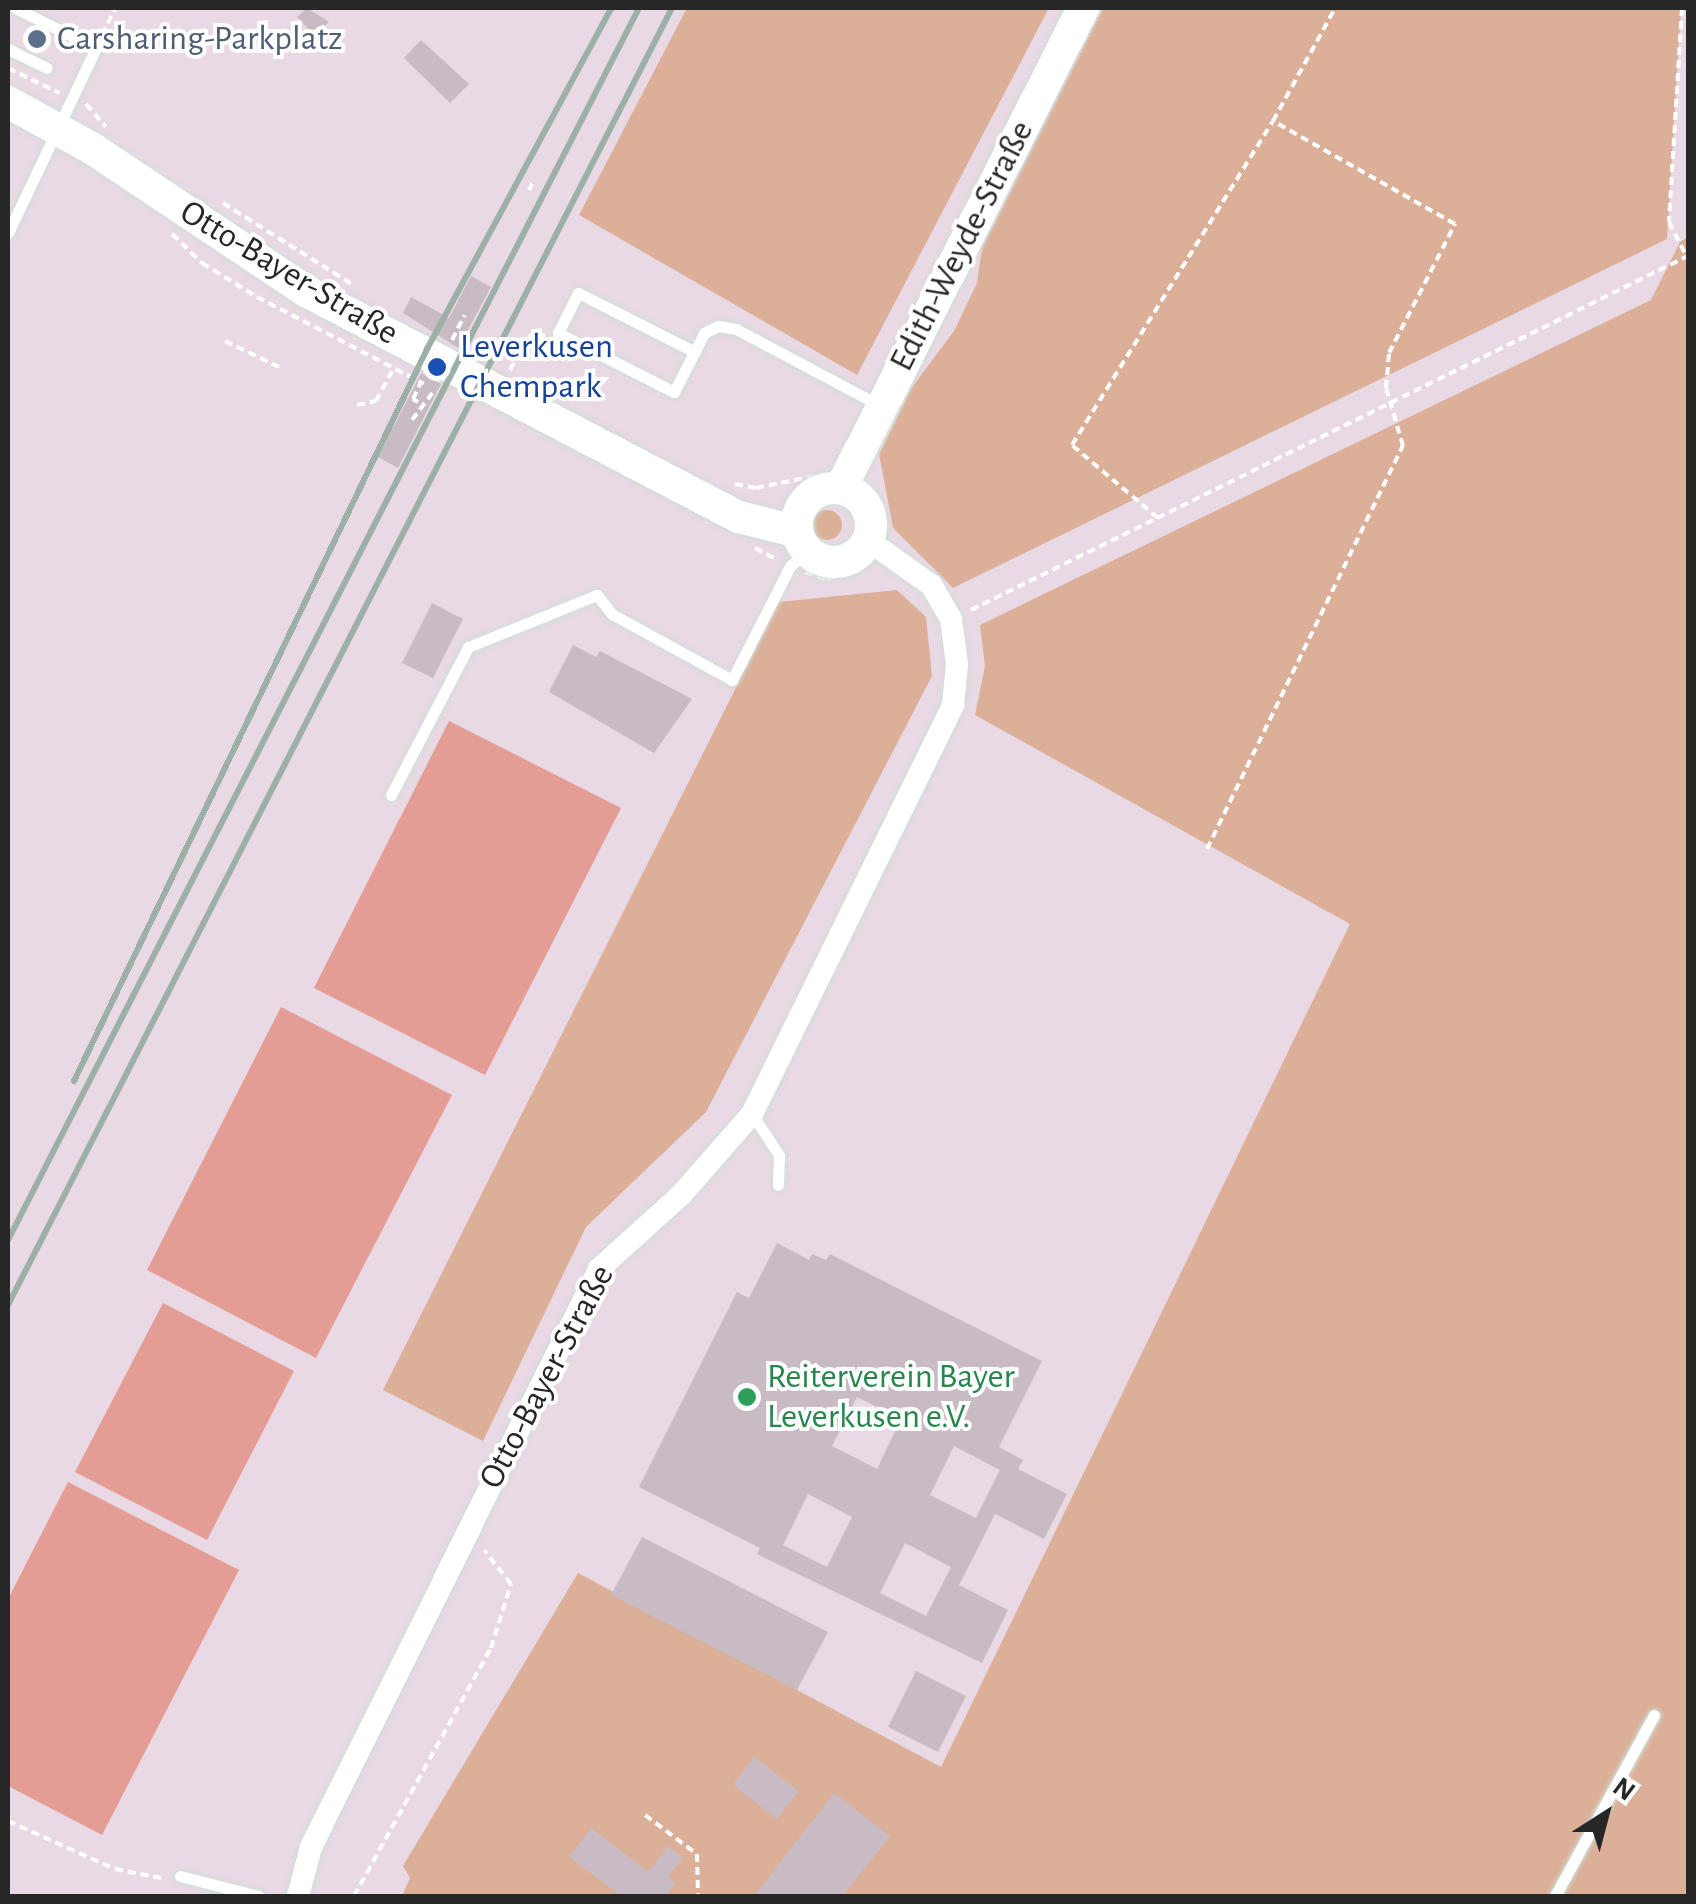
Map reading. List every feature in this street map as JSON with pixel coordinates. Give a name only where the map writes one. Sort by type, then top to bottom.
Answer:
[{"type":"street","name":"Edith-Weyde-Straße","points":[[844,479],[1083,8]]},
{"type":"street","name":"Otto-Bayer-Straße","points":[[8,102],[64,112],[306,292],[739,517],[802,541]]},
{"type":"street","points":[[844,479],[866,504],[877,536],[844,561],[821,560],[802,541],[804,503],[816,492],[844,479]]},
{"type":"street","name":"Otto-Bayer-Straße","points":[[291,1896],[464,1535],[600,1268],[680,1195],[752,1114],[953,704],[958,664],[951,619],[915,570],[877,536]]},
{"type":"lane","points":[[8,233],[96,48],[15,8]]},
{"type":"lane","points":[[8,49],[47,68]]},
{"type":"lane","points":[[695,352],[578,293],[558,333],[674,392],[695,352],[704,334],[718,326],[736,329],[881,406]]},
{"type":"lane","points":[[391,795],[468,647],[597,595],[612,614],[732,680],[802,541]]},
{"type":"lane","points":[[752,1114],[779,1155],[778,1184]]},
{"type":"lane","points":[[1555,1896],[1654,1715]]},
{"type":"lane","points":[[180,1876],[258,1896]]},
{"type":"path","points":[[96,48],[115,8]]},
{"type":"path","points":[[1158,518],[1072,446],[1273,121],[1336,8]]},
{"type":"path","points":[[960,616],[1688,256],[1669,222],[1682,8]]},
{"type":"path","points":[[64,112],[90,106],[121,138]]},
{"type":"path","points":[[1207,849],[1404,446],[1390,403],[1389,353],[1455,224],[1273,121]]},
{"type":"path","points":[[208,194],[359,288]]},
{"type":"path","points":[[202,263],[205,254]]},
{"type":"path","points":[[452,340],[465,315]]},
{"type":"path","points":[[510,370],[528,336],[558,333]]},
{"type":"path","points":[[225,342],[279,367]]},
{"type":"path","points":[[501,365],[522,376]]},
{"type":"path","points":[[357,405],[376,400],[394,369]]},
{"type":"path","points":[[421,382],[412,399],[426,406],[435,389]]},
{"type":"path","points":[[412,420],[420,403]]},
{"type":"path","points":[[718,480],[756,488],[844,479],[867,482],[877,536]]},
{"type":"path","points":[[354,1896],[467,1695],[506,1607],[511,1584],[464,1535]]},
{"type":"path","points":[[645,1814],[698,1854],[698,1896]]},
{"type":"path","points":[[8,1820],[115,1869],[180,1876]]},
{"type":"shaded area","points":[[687,8],[1049,8],[857,375],[579,215]]},
{"type":"shaded area","points":[[1103,8],[1681,8],[1667,239],[953,588],[893,528],[879,454],[912,387],[954,331],[977,283],[982,248]]},
{"type":"shaded area","points":[[1688,237],[1688,1896],[402,1896],[410,1878],[403,1866],[578,1573],[941,1767],[1350,924],[975,715],[985,666],[980,625],[1651,300],[1680,242]]},
{"type":"shaded area","points":[[827,510],[838,514],[842,525],[838,536],[827,540],[816,536],[812,525],[816,514]]},
{"type":"shaded area","points":[[897,590],[926,617],[932,676],[706,1112],[586,1227],[483,1441],[383,1390],[779,602]]},
{"type":"shaded area","points":[[449,721],[621,808],[485,1075],[314,988]]},
{"type":"shaded area","points":[[281,1007],[452,1095],[316,1358],[147,1270]]},
{"type":"shaded area","points":[[163,1303],[294,1371],[207,1540],[75,1472]]},
{"type":"shaded area","points":[[68,1482],[239,1570],[102,1835],[8,1786],[8,1599]]},
{"type":"building","points":[[307,8],[329,22],[315,36],[297,17]]},
{"type":"building","points":[[421,40],[469,84],[450,103],[404,58]]},
{"type":"building","points":[[471,276],[491,287],[458,348],[403,313],[411,297],[449,318]]},
{"type":"building","points":[[421,373],[441,384],[398,468],[378,457]]},
{"type":"building","points":[[432,603],[463,619],[433,678],[402,663]]},
{"type":"building","points":[[573,645],[596,657],[600,651],[692,699],[654,753],[549,692]]},
{"type":"building","points":[[777,1243],[809,1260],[812,1254],[826,1260],[830,1254],[1042,1361],[999,1447],[1023,1460],[1018,1469],[1067,1494],[1044,1539],[995,1514],[959,1585],[1008,1610],[982,1663],[757,1554],[760,1548],[639,1487],[737,1292],[749,1298]],"holes":[[[857,1397],[901,1419],[877,1469],[832,1446]],[[954,1446],[1000,1470],[976,1518],[930,1495]],[[808,1494],[852,1517],[827,1567],[783,1545]],[[905,1543],[951,1567],[926,1616],[880,1593]]]},
{"type":"building","points":[[642,1537],[828,1632],[797,1690],[611,1595]]},
{"type":"building","points":[[916,1671],[966,1696],[938,1752],[888,1727]]},
{"type":"building","points":[[754,1757],[799,1791],[777,1819],[733,1785]]},
{"type":"building","points":[[834,1793],[890,1836],[843,1896],[754,1896]]},
{"type":"building","points":[[591,1828],[648,1872],[668,1846],[683,1858],[668,1877],[676,1883],[665,1896],[621,1896],[569,1857]]},
{"type":"railway","points":[[74,1081],[427,349],[611,8]]},
{"type":"railway","points":[[8,1240],[639,8]]},
{"type":"railway","points":[[8,1305],[672,8]]},
{"type":"place","name":"Carsharing-Parkplatz","points":[[37,39]]},
{"type":"place","name":"Leverkusen Chempark","points":[[437,367]]},
{"type":"place","name":"Reiterverein Bayer Leverkusen e.V.","points":[[747,1397]]}]
